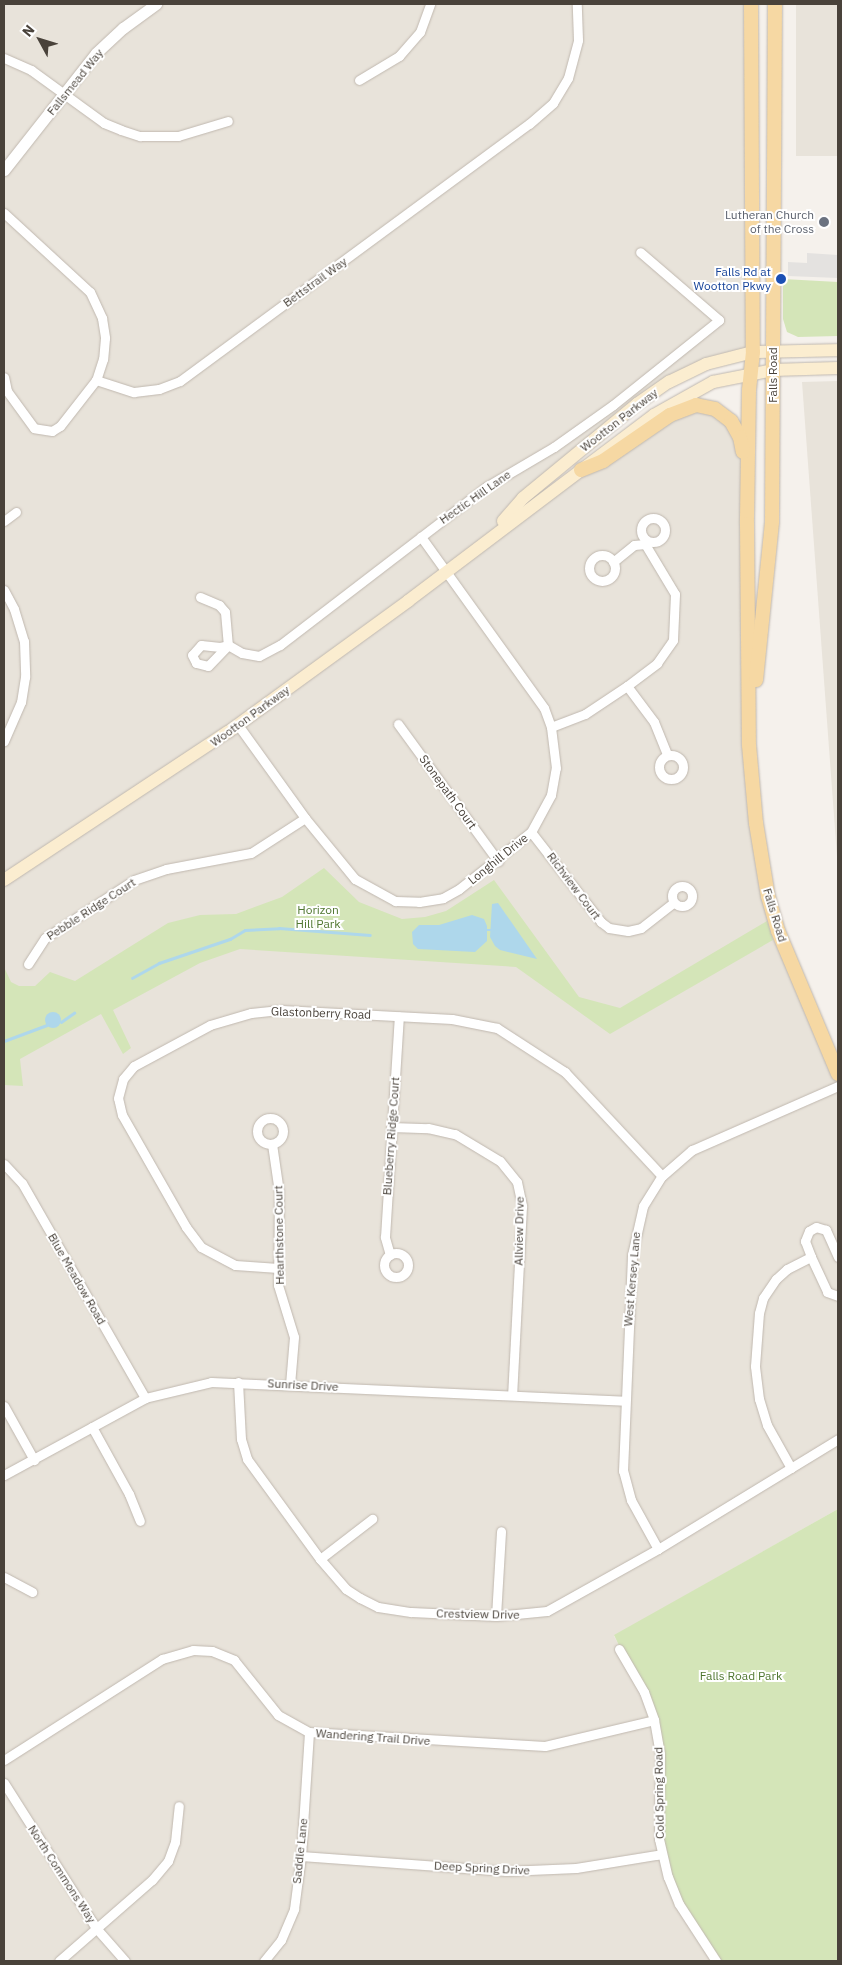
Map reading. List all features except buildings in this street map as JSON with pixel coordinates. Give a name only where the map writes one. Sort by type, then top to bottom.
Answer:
[{"type":"main road","name":"Falls Road","points":[[751,4],[753,352],[749,373],[749,746],[756,823],[768,896],[778,931],[838,1074]]},
{"type":"main road","name":"Falls Road","points":[[749,746],[772,522],[775,4]]},
{"type":"main road","name":"Wootton Parkway","points":[[488,539],[523,498],[637,404],[669,382],[706,364],[753,352],[838,350]]},
{"type":"main road","name":"Wootton Parkway","points":[[4,880],[238,725],[581,470],[619,439],[678,401],[713,382],[749,373],[773,370],[838,368]]},
{"type":"main road","points":[[581,470],[603,461],[670,415],[686,407],[704,405],[721,412],[736,427],[748,485]]},
{"type":"street","name":"Fallsmead Way","points":[[4,170],[96,53],[123,28],[156,4]]},
{"type":"street","points":[[359,80],[399,56],[420,32],[430,4]]},
{"type":"street","name":"Bettstrail Way","points":[[96,380],[134,392],[159,389],[180,381],[529,124],[553,103],[568,78],[578,40],[577,4]]},
{"type":"street","points":[[4,58],[31,70],[104,123],[140,136],[178,136],[228,121]]},
{"type":"street","points":[[4,213],[90,292],[102,318],[105,338],[103,359],[96,380],[60,426],[44,432],[34,428],[7,391],[4,377]]},
{"type":"street","name":"Hectic Hill Lane","points":[[200,597],[211,600],[226,612],[228,645],[242,653],[259,656],[280,645],[486,487],[554,447],[613,406],[719,320],[640,252]]},
{"type":"street","points":[[4,522],[16,512]]},
{"type":"street","name":"Longhill Drive","points":[[238,725],[305,818],[355,880],[395,901],[419,902],[442,898],[498,861],[531,832],[553,786],[556,755],[552,727],[536,694],[421,537]]},
{"type":"street","points":[[552,727],[585,714],[627,686],[663,657],[675,630],[672,586],[646,542],[634,545],[613,562]]},
{"type":"street","points":[[4,590],[14,609],[24,641],[25,676],[20,702],[4,741]]},
{"type":"street","points":[[627,686],[654,722],[666,755]]},
{"type":"street","name":"Stonepath Court","points":[[398,724],[498,861]]},
{"type":"street","name":"Pebble Ridge Court","points":[[28,964],[45,938],[134,880],[166,869],[251,853],[305,818]]},
{"type":"street","name":"Richview Court","points":[[531,832],[600,922],[609,928],[628,931],[641,928],[673,903]]},
{"type":"street","name":"Glastonberry Road","points":[[278,1268],[235,1265],[201,1246],[186,1227],[122,1115],[118,1098],[122,1079],[134,1066],[210,1025],[251,1013],[282,1010],[476,1021],[516,1038],[581,1086],[662,1176]]},
{"type":"street","name":"Blueberry Ridge Court","points":[[390,1255],[385,1237],[399,1016]]},
{"type":"street","name":"West Kersey Lane","points":[[658,1549],[631,1500],[623,1470],[634,1239],[643,1206],[662,1176],[678,1161],[710,1141],[838,1086]]},
{"type":"street","name":"Allview Drive","points":[[391,1127],[428,1128],[462,1137],[500,1161],[517,1182],[522,1206],[512,1395]]},
{"type":"street","name":"Hearthstone Court","points":[[272,1144],[279,1192],[278,1285],[294,1337],[290,1385]]},
{"type":"street","name":"Blue Meadow Road","points":[[4,1164],[22,1183],[145,1398]]},
{"type":"street","points":[[838,1257],[826,1230],[816,1227],[809,1231],[805,1241],[811,1258],[827,1292],[838,1296]]},
{"type":"street","points":[[791,1468],[767,1424],[758,1399],[756,1366],[759,1313],[763,1298],[776,1279],[787,1269],[811,1258]]},
{"type":"street","name":"Sunrise Drive","points":[[4,1475],[145,1398],[193,1384],[238,1382],[625,1401]]},
{"type":"street","name":"Crestview Drive","points":[[238,1382],[241,1439],[247,1459],[320,1560],[346,1589],[378,1607],[411,1612],[496,1616],[546,1611],[658,1549],[838,1439]]},
{"type":"street","points":[[4,1406],[34,1460]]},
{"type":"street","points":[[92,1427],[129,1494],[140,1521]]},
{"type":"street","points":[[320,1560],[372,1518]]},
{"type":"street","points":[[496,1616],[500,1531]]},
{"type":"street","points":[[4,1577],[32,1592]]},
{"type":"street","name":"Cold Spring Road","points":[[619,1649],[644,1692],[654,1720],[660,1754],[662,1854],[679,1904],[716,1961]]},
{"type":"street","name":"Wandering Trail Drive","points":[[4,1760],[162,1659],[193,1650],[212,1651],[234,1660],[278,1715],[309,1732],[544,1746],[569,1743],[654,1720]]},
{"type":"street","name":"Saddle Lane","points":[[264,1961],[281,1940],[294,1909],[301,1856],[309,1732]]},
{"type":"street","name":"North Commons Way","points":[[4,1783],[96,1928],[125,1961]]},
{"type":"street","points":[[59,1961],[152,1880],[168,1860],[175,1842],[179,1806]]},
{"type":"street","name":"Deep Spring Drive","points":[[301,1856],[506,1871],[576,1868],[662,1854]]},
{"type":"shaded area","points":[[4,4],[751,4],[753,352],[706,364],[637,404],[490,537],[686,407],[721,412],[744,458],[749,745],[768,896],[838,1074],[838,1509],[614,1636],[644,1692],[716,1961],[4,1961]]},
{"type":"shaded area","points":[[796,4],[838,4],[838,156],[796,156]]},
{"type":"shaded area","points":[[807,253],[838,255],[838,278],[788,276],[788,262],[807,263]]},
{"type":"shaded area","points":[[838,381],[838,870],[802,382]]},
{"type":"green space","points":[[783,279],[838,282],[838,336],[798,337],[787,332],[783,319]]},
{"type":"green space","name":"Horizon Hill Park","points":[[324,868],[359,902],[402,919],[425,917],[446,911],[494,880],[579,997],[620,1008],[767,921],[773,940],[610,1034],[516,967],[240,949],[200,963],[113,1010],[131,1048],[123,1054],[101,1014],[20,1059],[23,1086],[4,1085],[4,967],[11,982],[19,986],[35,986],[50,972],[75,981],[168,923],[200,915],[236,914],[282,897]]},
{"type":"green space","name":"Falls Road Park","points":[[838,1509],[838,1961],[716,1961],[679,1904],[662,1854],[660,1754],[654,1720],[614,1635]]},
{"type":"water","points":[[498,903],[537,959],[500,950],[495,946],[490,937],[492,904]]},
{"type":"water","points":[[472,915],[484,919],[487,926],[487,941],[475,952],[418,949],[413,944],[412,932],[419,925],[439,925]]},
{"type":"water","points":[[53,1012],[59,1014],[61,1020],[59,1026],[53,1028],[47,1026],[45,1020],[47,1014]]},
{"type":"waterway","points":[[132,978],[159,963],[230,939],[245,930],[279,928],[370,935]]},
{"type":"waterway","points":[[61,1022],[74,1013]]},
{"type":"waterway","points":[[4,1041],[47,1025]]},
{"type":"place","name":"Lutheran Church of the Cross","points":[[824,222]]},
{"type":"place","name":"Falls Rd at Wootton Pkwy","points":[[781,279]]}]
